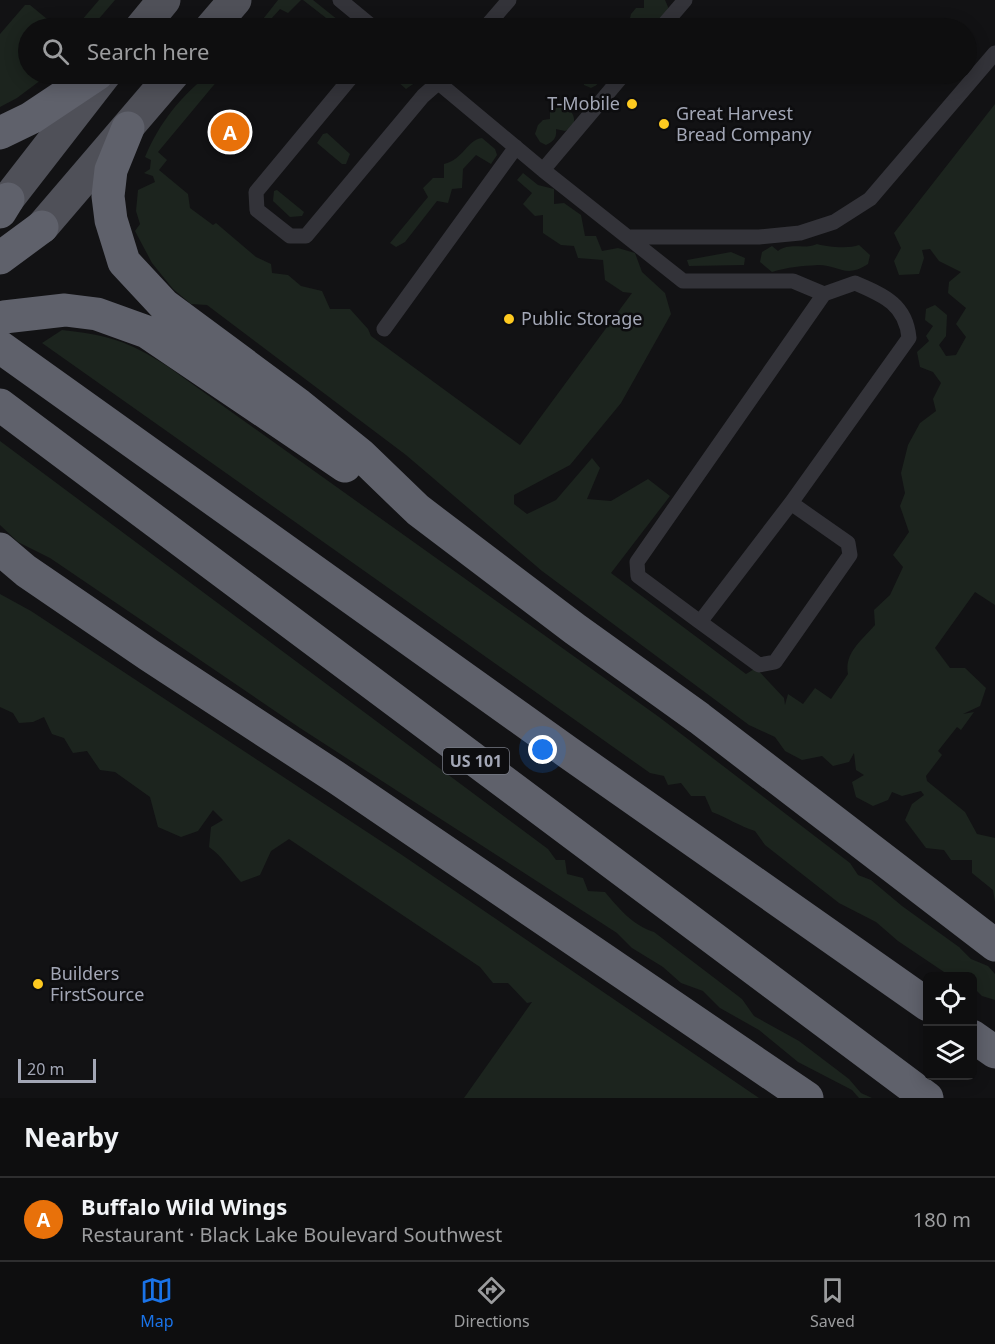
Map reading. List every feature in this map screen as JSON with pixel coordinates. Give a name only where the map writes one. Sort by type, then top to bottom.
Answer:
[{"type":"highway","points":[[0,133],[31,118],[82,84]]},
{"type":"highway","points":[[128,128],[111,170],[108,196],[113,230],[124,262],[164,305],[299,405],[361,455],[418,510]]},
{"type":"highway","points":[[0,258],[42,227]]},
{"type":"highway","points":[[923,1002],[60,391],[2,332],[65,310],[97,315],[147,332],[303,438],[418,510],[575,629],[699,718],[995,945]]},
{"type":"highway","name":"US 101","points":[[13,414],[927,1098]]},
{"type":"highway","points":[[0,549],[13,566],[807,1098]]},
{"type":"highway","points":[[977,1039],[995,1052]]},
{"type":"main road","points":[[149,18],[164,0]]},
{"type":"main road","points":[[220,18],[235,0]]},
{"type":"main road","points":[[4,206],[97,84]]},
{"type":"main road","points":[[42,227],[165,84]]},
{"type":"lane","points":[[340,0],[362,18]]},
{"type":"lane","points":[[494,18],[509,0]]},
{"type":"lane","points":[[670,18],[685,0]]},
{"type":"lane","points":[[977,74],[995,53]]},
{"type":"lane","points":[[346,84],[256,192],[257,210],[290,236],[306,236],[432,84]]},
{"type":"lane","points":[[446,84],[543,170],[683,281],[793,281],[824,294]]},
{"type":"lane","points":[[543,170],[616,84]]},
{"type":"lane","points":[[628,237],[759,237],[800,233],[834,222],[870,199],[968,84]]},
{"type":"lane","points":[[384,329],[516,147]]},
{"type":"lane","points":[[700,622],[791,503],[909,338],[908,323],[888,297],[855,283],[824,294],[637,562],[638,576],[700,622],[759,665],[775,662],[850,555],[848,543],[791,503]]},
{"type":"shaded area","points":[[99,0],[115,0],[100,18],[84,18]]},
{"type":"shaded area","points":[[278,0],[301,0],[288,13],[280,9],[272,18],[264,18]]},
{"type":"shaded area","points":[[303,0],[313,0],[336,18],[326,18]]},
{"type":"shaded area","points":[[644,0],[665,0],[668,7],[667,16],[630,18],[636,8],[644,8]]},
{"type":"shaded area","points":[[25,5],[30,5],[46,18],[18,18],[18,84],[36,84],[0,107],[0,34]]},
{"type":"shaded area","points":[[198,84],[215,84],[158,152],[167,160],[159,170],[188,194],[190,208],[213,225],[216,223],[256,257],[271,264],[272,273],[288,275],[301,286],[322,291],[330,309],[350,309],[368,329],[371,336],[520,445],[632,293],[623,292],[605,280],[603,260],[578,258],[574,246],[561,245],[543,233],[543,215],[535,216],[523,204],[532,193],[517,180],[523,173],[538,185],[554,189],[554,204],[564,203],[581,215],[585,236],[596,236],[602,251],[618,248],[635,253],[642,272],[665,293],[671,314],[621,403],[570,465],[514,495],[514,504],[527,514],[556,500],[592,458],[600,468],[587,499],[611,501],[648,479],[670,496],[611,573],[746,674],[756,668],[784,698],[785,705],[788,694],[803,704],[815,688],[831,699],[848,674],[847,666],[851,653],[875,625],[874,610],[890,595],[903,567],[893,555],[909,532],[900,506],[905,493],[901,473],[908,445],[920,423],[936,411],[933,399],[941,383],[933,372],[920,367],[917,352],[929,341],[926,336],[933,326],[925,320],[926,309],[935,305],[947,315],[946,336],[939,345],[946,356],[956,355],[966,337],[956,324],[966,308],[948,293],[949,282],[961,272],[939,261],[930,249],[922,250],[924,258],[919,274],[899,275],[894,261],[901,248],[894,233],[995,104],[995,605],[975,592],[935,648],[950,668],[965,668],[986,688],[980,706],[963,714],[974,712],[961,730],[957,727],[938,751],[942,755],[926,776],[927,781],[965,812],[977,834],[995,838],[995,902],[993,890],[972,873],[972,860],[951,860],[944,850],[926,848],[905,820],[912,804],[924,795],[921,791],[902,796],[892,792],[888,800],[873,806],[856,797],[852,782],[864,775],[856,770],[854,753],[849,762],[833,766],[822,756],[802,760],[785,751],[775,737],[749,725],[542,571],[406,455],[207,305],[191,304],[173,289],[152,263],[135,231],[140,224],[136,211],[138,190],[155,182],[153,176],[144,173],[150,169],[151,160],[145,157],[164,121]]},
{"type":"shaded area","points":[[400,84],[413,84],[406,89]]},
{"type":"shaded area","points":[[584,84],[597,84],[591,88]]},
{"type":"shaded area","points":[[562,106],[573,114],[573,127],[565,131],[556,129],[554,139],[546,145],[540,142],[535,134],[538,125],[543,120],[550,119],[550,110]]},
{"type":"shaded area","points":[[327,133],[350,154],[346,164],[342,164],[317,143],[323,134]]},
{"type":"shaded area","points":[[482,138],[495,149],[497,155],[491,164],[476,155],[463,169],[462,188],[452,189],[448,203],[437,201],[405,242],[396,247],[390,243],[428,197],[423,188],[433,178],[444,178],[444,164],[456,159],[472,142]]},
{"type":"shaded area","points":[[277,190],[304,212],[302,216],[290,217],[273,201],[274,191]]},
{"type":"shaded area","points":[[817,244],[838,247],[859,245],[870,255],[868,264],[848,271],[818,265],[772,272],[760,262],[762,252],[772,246],[778,251],[787,247]]},
{"type":"shaded area","points":[[731,252],[745,258],[744,265],[689,266],[687,260]]},
{"type":"shaded area","points":[[62,330],[92,334],[129,345],[167,366],[659,717],[850,863],[858,875],[871,880],[902,906],[959,947],[971,959],[988,966],[995,974],[995,1000],[982,996],[977,991],[977,972],[944,972],[898,941],[876,922],[839,903],[765,845],[755,831],[712,812],[705,796],[691,796],[681,783],[668,785],[664,776],[650,773],[42,343]]},
{"type":"shaded area","points":[[0,441],[548,849],[556,860],[565,860],[567,874],[583,878],[588,891],[605,892],[633,921],[654,932],[742,999],[754,1016],[799,1041],[849,1079],[861,1093],[872,1098],[859,1098],[852,1090],[798,1062],[759,1030],[720,1008],[703,991],[681,983],[663,967],[632,948],[617,933],[300,728],[50,558],[18,542],[0,525]]},
{"type":"shaded area","points":[[0,594],[31,611],[402,855],[759,1098],[464,1098],[532,1002],[527,1003],[508,983],[493,983],[480,967],[289,839],[271,851],[260,875],[241,882],[209,847],[211,827],[223,820],[213,810],[198,831],[181,837],[158,827],[150,797],[115,772],[100,770],[87,751],[73,753],[64,738],[52,734],[44,717],[33,722],[19,723],[13,713],[0,707]]},
{"type":"place","name":"T-Mobile","points":[[632,104]]},
{"type":"place","name":"Great Harvest Bread Company","points":[[664,124]]},
{"type":"place","name":"Buffalo Wild Wings","points":[[230,132]]},
{"type":"place","name":"Public Storage","points":[[509,319]]},
{"type":"place","name":"Builders FirstSource","points":[[38,984]]}]
